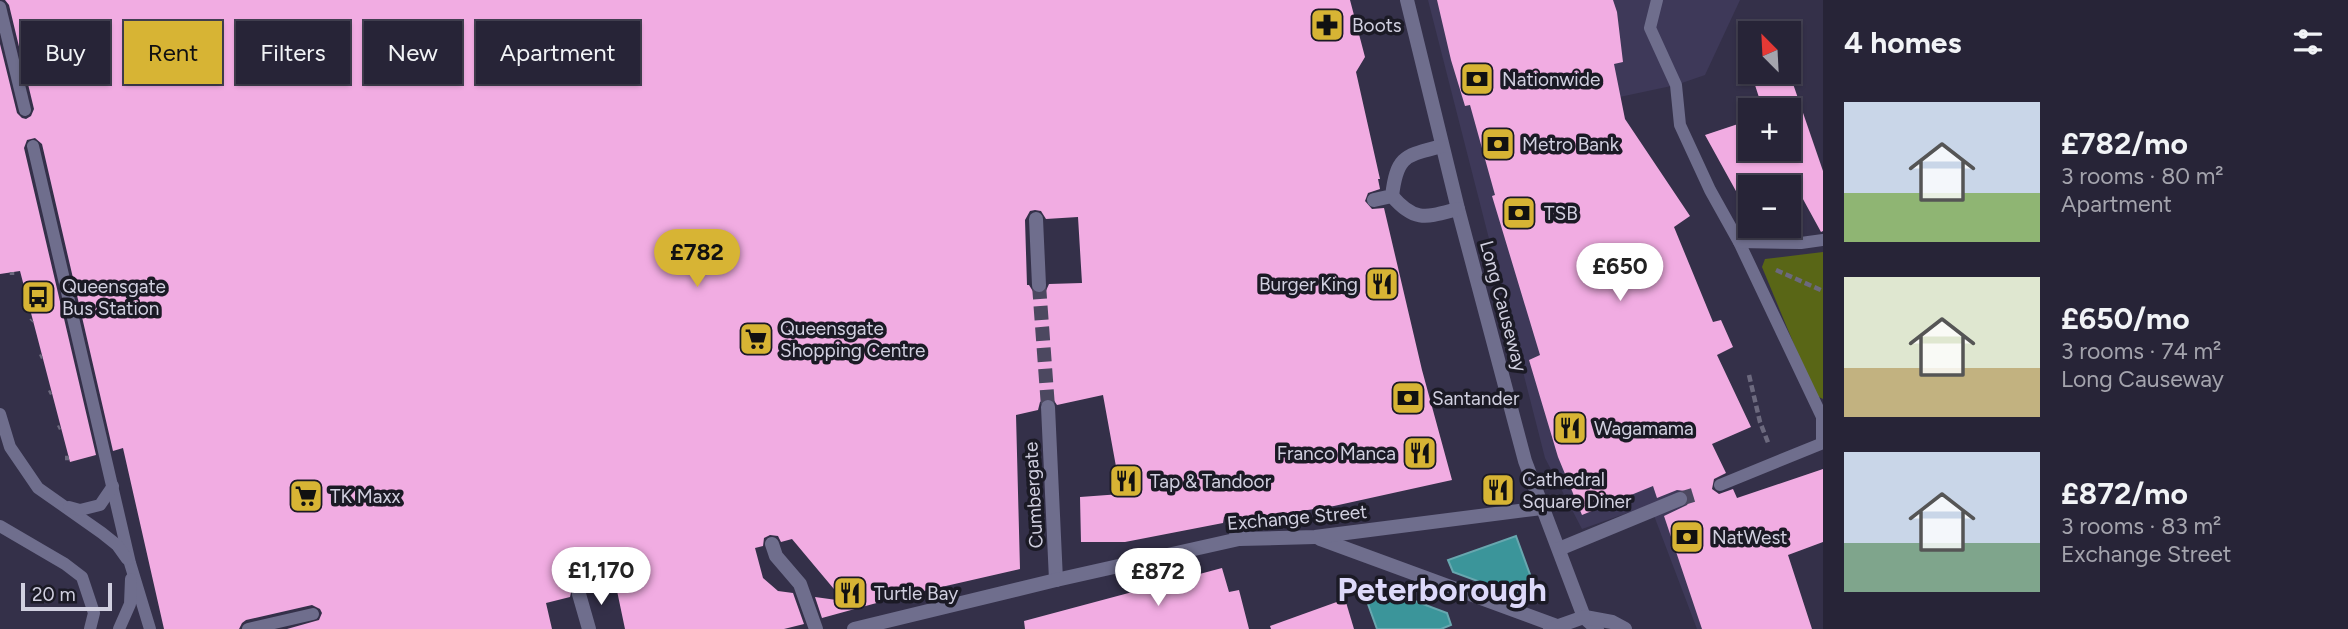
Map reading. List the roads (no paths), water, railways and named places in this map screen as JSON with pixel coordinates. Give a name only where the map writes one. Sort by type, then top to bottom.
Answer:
[{"type":"street","name":"Long Causeway","points":[[1407,0],[1458,209],[1525,461],[1584,617]]},
{"type":"street","points":[[1443,146],[1410,155],[1395,171],[1392,195],[1405,210],[1423,217],[1458,209]]},
{"type":"street","points":[[1374,200],[1392,195]]},
{"type":"street","points":[[1036,219],[1040,285]]},
{"type":"street","name":"Cumbergate","points":[[1048,407],[1056,580]]},
{"type":"street","points":[[1559,548],[1680,499]]},
{"type":"street","name":"Exchange Street","points":[[853,629],[1056,580],[1239,540],[1315,537],[1542,508]]},
{"type":"street","points":[[1232,522],[1239,540]]},
{"type":"street","points":[[1315,537],[1553,628],[1584,617],[1612,622],[1625,629]]},
{"type":"street","points":[[772,544],[776,556],[800,584],[816,629]]},
{"type":"street","points":[[579,594],[589,629]]},
{"type":"street","points":[[1584,617],[1597,629]]},
{"type":"lane","points":[[1657,0],[1650,28],[1676,85],[1680,125],[1822,416],[1823,443],[1720,485]]},
{"type":"lane","points":[[0,7],[24,110]]},
{"type":"lane","points":[[33,146],[130,563],[150,629]]},
{"type":"lane","points":[[1739,242],[1801,243],[1823,240]]},
{"type":"lane","points":[[0,414],[10,447],[38,488],[117,545],[130,563],[130,604],[119,629]]},
{"type":"lane","points":[[62,505],[80,510],[100,505],[113,486]]},
{"type":"lane","points":[[0,526],[65,564],[82,578],[94,612],[90,629]]},
{"type":"lane","points":[[248,629],[313,614]]},
{"type":"tunnel","points":[[1039,285],[1048,407]]},
{"type":"tunnel","points":[[1680,499],[1693,495]]},
{"type":"place","name":"Boots","points":[[1327,25]]},
{"type":"place","name":"Nationwide","points":[[1477,79]]},
{"type":"place","name":"Metro Bank","points":[[1498,144]]},
{"type":"place","name":"TSB","points":[[1519,213]]},
{"type":"place","name":"Burger King","points":[[1382,284]]},
{"type":"place","name":"Queensgate Bus Station","points":[[38,297]]},
{"type":"place","name":"Queensgate Shopping Centre","points":[[756,339]]},
{"type":"place","name":"Santander","points":[[1408,398]]},
{"type":"place","name":"Wagamama","points":[[1570,428]]},
{"type":"place","name":"Franco Manca","points":[[1420,453]]},
{"type":"place","name":"Tap & Tandoor","points":[[1126,481]]},
{"type":"place","name":"Cathedral Square Diner","points":[[1498,490]]},
{"type":"place","name":"TK Maxx","points":[[306,496]]},
{"type":"place","name":"NatWest","points":[[1687,537]]},
{"type":"place","name":"Turtle Bay","points":[[850,593]]},
{"type":"district","name":"Peterborough","points":[[1442,589]]}]
